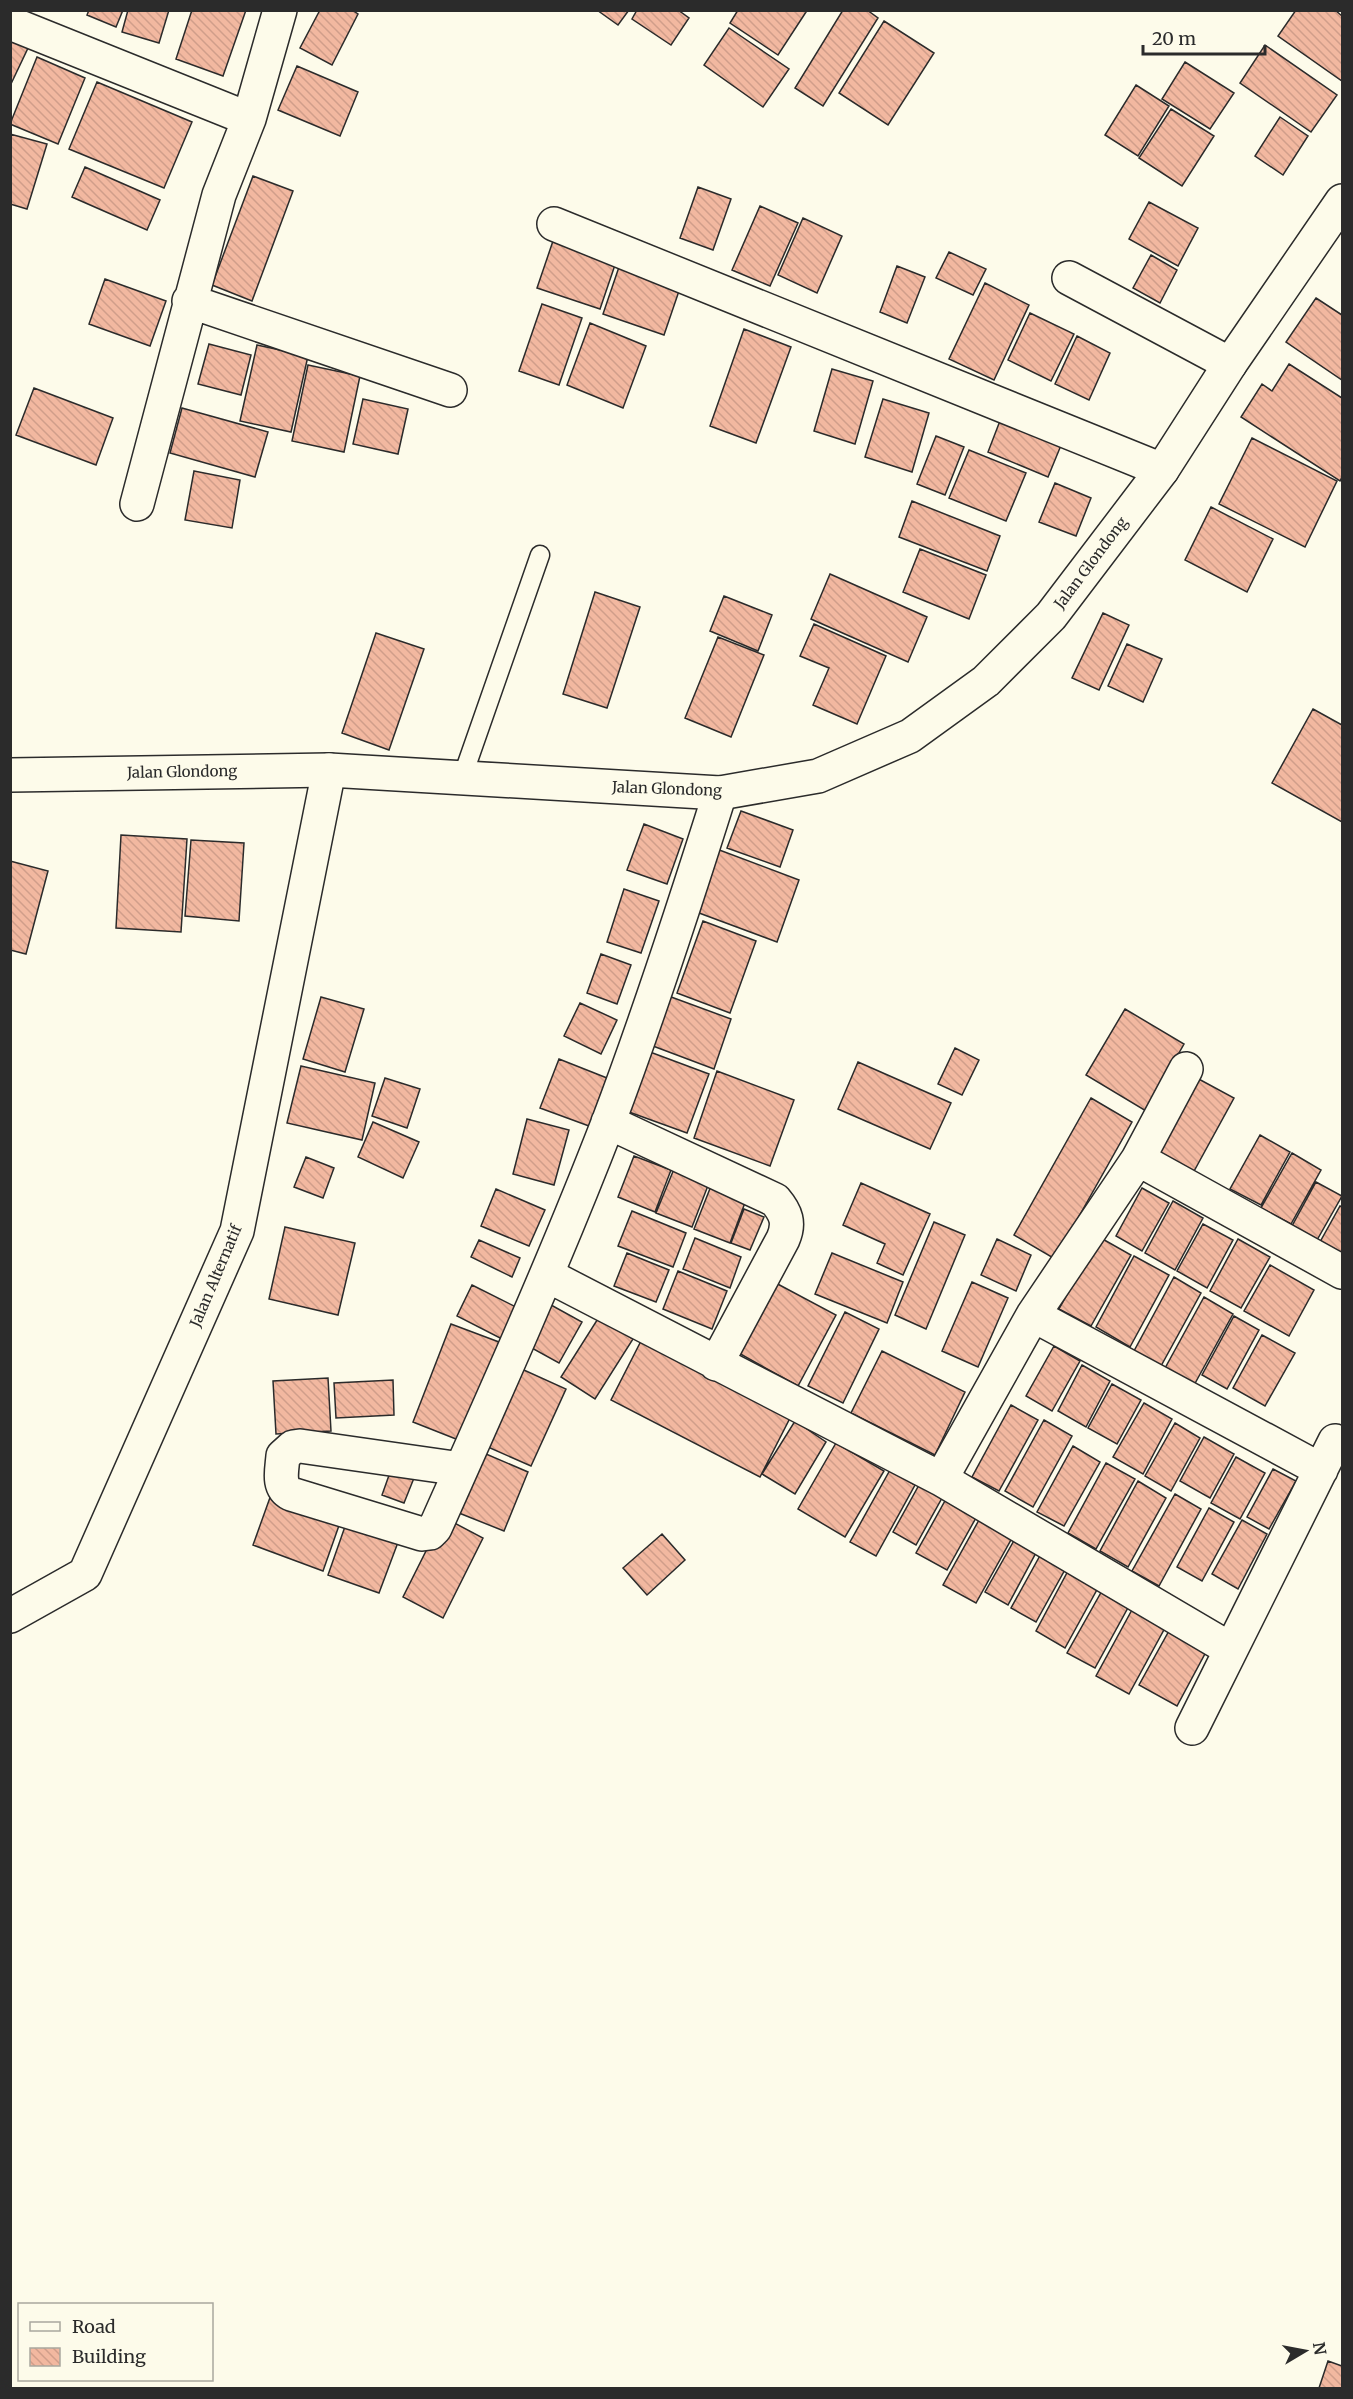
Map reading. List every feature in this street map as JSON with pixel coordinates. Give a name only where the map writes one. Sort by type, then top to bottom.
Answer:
[{"type":"street","points":[[137,504],[189,301],[219,195],[249,119],[280,10]]},
{"type":"street","points":[[10,23],[249,119]]},
{"type":"street","name":"Jalan Glondong","points":[[10,775],[329,770],[720,793],[818,776],[910,736],[986,681],[1051,616],[1162,470],[1230,364],[1342,201]]},
{"type":"street","points":[[554,224],[1162,470]]},
{"type":"street","points":[[1069,278],[1230,364]]},
{"type":"street","points":[[189,301],[450,390]]},
{"type":"street","name":"Jalan Alternatif","points":[[10,1616],[85,1574],[237,1231],[329,770]]},
{"type":"street","points":[[461,1469],[300,1446],[293,1447],[283,1456],[282,1481],[285,1490],[291,1494],[426,1534],[435,1528],[547,1275],[608,1122],[720,793]]},
{"type":"street","points":[[941,1479],[1033,1315],[1138,1159],[1186,1069]]},
{"type":"street","points":[[608,1122],[775,1200],[783,1210],[788,1223],[783,1239],[716,1364]]},
{"type":"street","points":[[1138,1159],[1342,1272]]},
{"type":"street","points":[[547,1275],[941,1479],[1230,1649]]},
{"type":"street","points":[[1033,1315],[1328,1455],[1192,1728]]},
{"type":"lane","points":[[462,778],[540,555]]},
{"type":"building","points":[[89,10],[123,10],[116,27],[87,15]]},
{"type":"building","points":[[128,10],[169,10],[159,43],[122,32]]},
{"type":"building","points":[[192,10],[246,10],[223,76],[176,59]]},
{"type":"building","points":[[320,10],[352,10],[358,14],[332,65],[300,48]]},
{"type":"building","points":[[597,10],[629,10],[618,25]]},
{"type":"building","points":[[637,10],[678,10],[689,18],[671,45],[632,19]]},
{"type":"building","points":[[738,10],[804,10],[806,12],[778,55],[730,23]]},
{"type":"building","points":[[843,10],[867,10],[878,18],[823,106],[795,88]]},
{"type":"building","points":[[1296,10],[1335,10],[1342,16],[1342,81],[1278,36]]},
{"type":"building","points":[[884,21],[934,53],[888,125],[839,93]]},
{"type":"building","points":[[729,28],[789,69],[763,107],[704,65]]},
{"type":"building","points":[[10,40],[28,48],[10,86]]},
{"type":"building","points":[[1265,45],[1337,95],[1311,132],[1240,83]]},
{"type":"building","points":[[37,57],[85,78],[58,144],[10,124]]},
{"type":"building","points":[[1185,62],[1234,93],[1210,129],[1162,99]]},
{"type":"building","points":[[297,66],[358,92],[340,136],[278,110]]},
{"type":"building","points":[[97,82],[192,122],[164,188],[69,149]]},
{"type":"building","points":[[1136,85],[1169,106],[1138,156],[1105,135]]},
{"type":"building","points":[[1171,109],[1214,136],[1182,186],[1139,158]]},
{"type":"building","points":[[1280,117],[1308,136],[1283,175],[1255,156]]},
{"type":"building","points":[[10,134],[47,144],[27,209],[10,204]]},
{"type":"building","points":[[85,167],[160,200],[147,230],[72,197]]},
{"type":"building","points":[[253,176],[293,191],[252,301],[212,285]]},
{"type":"building","points":[[698,187],[731,199],[713,250],[680,238]]},
{"type":"building","points":[[1149,202],[1198,228],[1178,266],[1129,239]]},
{"type":"building","points":[[760,206],[798,223],[770,286],[732,270]]},
{"type":"building","points":[[803,218],[842,236],[817,293],[778,275]]},
{"type":"building","points":[[553,241],[616,262],[600,309],[537,288]]},
{"type":"building","points":[[949,252],[986,269],[973,295],[936,278]]},
{"type":"building","points":[[1151,255],[1177,270],[1160,303],[1133,288]]},
{"type":"building","points":[[897,266],[925,277],[907,323],[880,312]]},
{"type":"building","points":[[619,267],[680,288],[664,335],[603,314]]},
{"type":"building","points":[[105,279],[166,301],[150,346],[89,324]]},
{"type":"building","points":[[985,283],[1029,305],[994,380],[949,359]]},
{"type":"building","points":[[1316,298],[1342,315],[1342,380],[1286,342]]},
{"type":"building","points":[[542,304],[582,318],[559,385],[519,371]]},
{"type":"building","points":[[1030,313],[1074,334],[1051,381],[1008,360]]},
{"type":"building","points":[[590,323],[646,346],[623,408],[567,385]]},
{"type":"building","points":[[744,329],[791,347],[756,443],[710,426]]},
{"type":"building","points":[[1077,336],[1110,353],[1089,400],[1055,384]]},
{"type":"building","points":[[209,344],[251,355],[241,395],[198,384]]},
{"type":"building","points":[[257,345],[308,356],[291,432],[240,421]]},
{"type":"building","points":[[1289,364],[1342,398],[1342,477],[1340,481],[1241,417],[1262,384],[1272,391]]},
{"type":"building","points":[[308,365],[360,376],[344,452],[292,441]]},
{"type":"building","points":[[832,369],[873,381],[855,444],[814,431]]},
{"type":"building","points":[[34,388],[113,418],[96,465],[16,435]]},
{"type":"building","points":[[363,399],[408,409],[398,454],[353,444]]},
{"type":"building","points":[[883,399],[929,413],[912,472],[865,457]]},
{"type":"building","points":[[182,408],[268,432],[255,477],[170,453]]},
{"type":"building","points":[[1003,413],[1064,438],[1048,477],[988,452]]},
{"type":"building","points":[[936,436],[964,447],[945,495],[917,484]]},
{"type":"building","points":[[1252,438],[1337,481],[1305,547],[1219,504]]},
{"type":"building","points":[[969,450],[1026,473],[1006,521],[949,498]]},
{"type":"building","points":[[194,471],[240,480],[232,528],[185,520]]},
{"type":"building","points":[[1055,483],[1091,498],[1076,536],[1039,522]]},
{"type":"building","points":[[912,501],[1000,536],[987,571],[899,537]]},
{"type":"building","points":[[1211,507],[1273,539],[1247,592],[1185,560]]},
{"type":"building","points":[[920,549],[986,575],[969,619],[903,592]]},
{"type":"building","points":[[830,574],[927,617],[908,662],[811,619]]},
{"type":"building","points":[[595,592],[640,607],[607,708],[563,694]]},
{"type":"building","points":[[724,596],[772,615],[758,651],[710,631]]},
{"type":"building","points":[[1103,613],[1129,625],[1099,690],[1072,678]]},
{"type":"building","points":[[814,624],[886,656],[857,724],[813,705],[829,668],[800,656]]},
{"type":"building","points":[[376,633],[424,649],[389,750],[342,733]]},
{"type":"building","points":[[718,637],[764,655],[731,737],[685,718]]},
{"type":"building","points":[[1127,644],[1162,659],[1143,702],[1108,686]]},
{"type":"building","points":[[1313,709],[1342,725],[1342,822],[1272,783]]},
{"type":"building","points":[[741,811],[793,830],[780,867],[727,848]]},
{"type":"building","points":[[644,824],[683,839],[667,884],[627,870]]},
{"type":"building","points":[[121,835],[187,839],[181,932],[116,928]]},
{"type":"building","points":[[191,840],[244,843],[239,921],[185,916]]},
{"type":"building","points":[[714,848],[799,880],[777,942],[691,910]]},
{"type":"building","points":[[10,861],[48,871],[26,954],[10,950]]},
{"type":"building","points":[[624,889],[659,901],[641,953],[607,942]]},
{"type":"building","points":[[703,921],[756,941],[730,1013],[677,993]]},
{"type":"building","points":[[601,954],[631,965],[617,1004],[587,993]]},
{"type":"building","points":[[663,994],[731,1019],[714,1069],[645,1043]]},
{"type":"building","points":[[321,997],[364,1009],[345,1072],[303,1059]]},
{"type":"building","points":[[580,1003],[617,1020],[601,1054],[564,1036]]},
{"type":"building","points":[[1125,1009],[1184,1044],[1146,1111],[1086,1075]]},
{"type":"building","points":[[955,1048],[979,1060],[962,1095],[938,1084]]},
{"type":"building","points":[[650,1052],[709,1074],[687,1133],[629,1112]]},
{"type":"building","points":[[559,1059],[607,1078],[589,1126],[540,1108]]},
{"type":"building","points":[[858,1062],[951,1103],[930,1149],[838,1109]]},
{"type":"building","points":[[301,1066],[375,1083],[362,1140],[287,1123]]},
{"type":"building","points":[[717,1071],[794,1100],[770,1166],[694,1138]]},
{"type":"building","points":[[1195,1077],[1234,1098],[1193,1173],[1154,1151]]},
{"type":"building","points":[[385,1078],[420,1089],[407,1128],[372,1116]]},
{"type":"building","points":[[1091,1098],[1132,1122],[1055,1259],[1014,1235]]},
{"type":"building","points":[[527,1119],[569,1130],[554,1185],[513,1174]]},
{"type":"building","points":[[373,1122],[419,1142],[403,1178],[358,1157]]},
{"type":"building","points":[[1260,1135],[1290,1152],[1261,1205],[1230,1189]]},
{"type":"building","points":[[1292,1153],[1321,1170],[1291,1224],[1261,1208]]},
{"type":"building","points":[[634,1156],[671,1170],[655,1212],[618,1197]]},
{"type":"building","points":[[306,1157],[334,1168],[323,1198],[294,1187]]},
{"type":"building","points":[[674,1169],[709,1183],[692,1227],[656,1213]]},
{"type":"building","points":[[1316,1182],[1342,1196],[1317,1240],[1292,1226]]},
{"type":"building","points":[[861,1183],[930,1214],[903,1275],[877,1263],[885,1244],[843,1225]]},
{"type":"building","points":[[711,1186],[746,1200],[730,1243],[694,1229]]},
{"type":"building","points":[[1142,1188],[1169,1203],[1142,1251],[1116,1236]]},
{"type":"building","points":[[496,1189],[545,1210],[529,1246],[481,1226]]},
{"type":"building","points":[[1173,1201],[1203,1218],[1175,1270],[1145,1253]]},
{"type":"building","points":[[1340,1206],[1342,1207],[1342,1254],[1320,1242]]},
{"type":"building","points":[[744,1209],[764,1217],[750,1250],[731,1243]]},
{"type":"building","points":[[632,1211],[686,1233],[673,1267],[618,1246]]},
{"type":"building","points":[[934,1222],[965,1235],[926,1329],[895,1315]]},
{"type":"building","points":[[1203,1224],[1233,1240],[1207,1288],[1177,1271]]},
{"type":"building","points":[[285,1227],[355,1243],[338,1315],[269,1299]]},
{"type":"building","points":[[1099,1237],[1131,1255],[1091,1326],[1059,1309]]},
{"type":"building","points":[[695,1238],[741,1257],[730,1288],[683,1269]]},
{"type":"building","points":[[997,1239],[1031,1255],[1016,1291],[981,1275]]},
{"type":"building","points":[[1238,1239],[1270,1257],[1241,1308],[1210,1291]]},
{"type":"building","points":[[479,1240],[520,1258],[512,1277],[471,1257]]},
{"type":"building","points":[[627,1253],[669,1270],[656,1302],[614,1286]]},
{"type":"building","points":[[832,1253],[903,1282],[887,1323],[815,1294]]},
{"type":"building","points":[[1134,1256],[1169,1275],[1130,1347],[1096,1327]]},
{"type":"building","points":[[1270,1265],[1314,1290],[1289,1336],[1244,1311]]},
{"type":"building","points":[[678,1271],[727,1291],[712,1329],[663,1309]]},
{"type":"building","points":[[1174,1277],[1201,1293],[1161,1366],[1134,1351]]},
{"type":"building","points":[[772,1281],[836,1315],[798,1386],[735,1351]]},
{"type":"building","points":[[972,1282],[1008,1298],[978,1367],[942,1351]]},
{"type":"building","points":[[472,1285],[518,1308],[502,1339],[457,1316]]},
{"type":"building","points":[[1204,1297],[1233,1314],[1193,1387],[1164,1370]]},
{"type":"building","points":[[542,1300],[582,1322],[559,1363],[519,1341]]},
{"type":"building","points":[[845,1312],[879,1329],[843,1403],[808,1386]]},
{"type":"building","points":[[1234,1316],[1259,1330],[1227,1389],[1202,1375]]},
{"type":"building","points":[[599,1317],[633,1339],[595,1399],[561,1377]]},
{"type":"building","points":[[451,1324],[499,1342],[461,1441],[413,1422]]},
{"type":"building","points":[[1262,1335],[1295,1353],[1265,1406],[1233,1388]]},
{"type":"building","points":[[641,1341],[790,1418],[760,1477],[611,1400]]},
{"type":"building","points":[[1054,1346],[1080,1361],[1052,1411],[1026,1396]]},
{"type":"building","points":[[882,1351],[965,1392],[935,1455],[851,1413]]},
{"type":"building","points":[[1082,1365],[1110,1381],[1086,1427],[1058,1411]]},
{"type":"building","points":[[515,1366],[566,1389],[531,1466],[479,1443]]},
{"type":"building","points":[[328,1378],[331,1431],[276,1434],[273,1381]]},
{"type":"building","points":[[393,1380],[394,1415],[336,1418],[334,1383]]},
{"type":"building","points":[[1112,1384],[1141,1400],[1117,1444],[1088,1428]]},
{"type":"building","points":[[1144,1403],[1172,1419],[1143,1474],[1113,1457]]},
{"type":"building","points":[[1011,1405],[1038,1420],[999,1491],[972,1477]]},
{"type":"building","points":[[1044,1420],[1072,1436],[1033,1507],[1005,1491]]},
{"type":"building","points":[[795,1421],[826,1442],[795,1494],[762,1474]]},
{"type":"building","points":[[1175,1423],[1200,1438],[1171,1491],[1145,1476]]},
{"type":"building","points":[[1204,1437],[1234,1454],[1210,1498],[1180,1481]]},
{"type":"building","points":[[836,1443],[884,1471],[845,1537],[798,1509]]},
{"type":"building","points":[[1073,1446],[1100,1462],[1064,1526],[1037,1512]]},
{"type":"building","points":[[479,1451],[528,1472],[504,1531],[454,1511]]},
{"type":"building","points":[[1236,1457],[1265,1473],[1240,1519],[1211,1503]]},
{"type":"building","points":[[1106,1463],[1135,1479],[1096,1549],[1068,1533]]},
{"type":"building","points":[[393,1464],[416,1473],[404,1503],[382,1495]]},
{"type":"building","points":[[1273,1469],[1296,1481],[1269,1529],[1247,1517]]},
{"type":"building","points":[[890,1470],[915,1485],[876,1556],[850,1542]]},
{"type":"building","points":[[1138,1481],[1166,1498],[1128,1567],[1100,1551]]},
{"type":"building","points":[[919,1485],[942,1498],[916,1545],[893,1532]]},
{"type":"building","points":[[272,1492],[342,1517],[323,1571],[253,1545]]},
{"type":"building","points":[[1175,1494],[1201,1509],[1159,1586],[1132,1571]]},
{"type":"building","points":[[946,1499],[977,1516],[947,1570],[916,1553]]},
{"type":"building","points":[[1209,1508],[1234,1522],[1202,1581],[1177,1567]]},
{"type":"building","points":[[443,1517],[483,1538],[443,1618],[403,1597]]},
{"type":"building","points":[[348,1518],[400,1537],[379,1593],[328,1575]]},
{"type":"building","points":[[979,1520],[1012,1538],[976,1603],[943,1585]]},
{"type":"building","points":[[1242,1520],[1267,1534],[1238,1589],[1212,1574]]},
{"type":"building","points":[[662,1534],[685,1560],[647,1595],[623,1568]]},
{"type":"building","points":[[1016,1537],[1038,1549],[1008,1605],[985,1592]]},
{"type":"building","points":[[1042,1552],[1067,1566],[1036,1622],[1011,1608]]},
{"type":"building","points":[[1069,1569],[1099,1586],[1065,1648],[1036,1631]]},
{"type":"building","points":[[1103,1589],[1130,1604],[1095,1668],[1067,1653]]},
{"type":"building","points":[[1133,1608],[1166,1626],[1129,1694],[1096,1676]]},
{"type":"building","points":[[1170,1629],[1207,1650],[1177,1706],[1139,1685]]},
{"type":"building","points":[[1328,2361],[1342,2366],[1342,2388],[1319,2388]]}]
